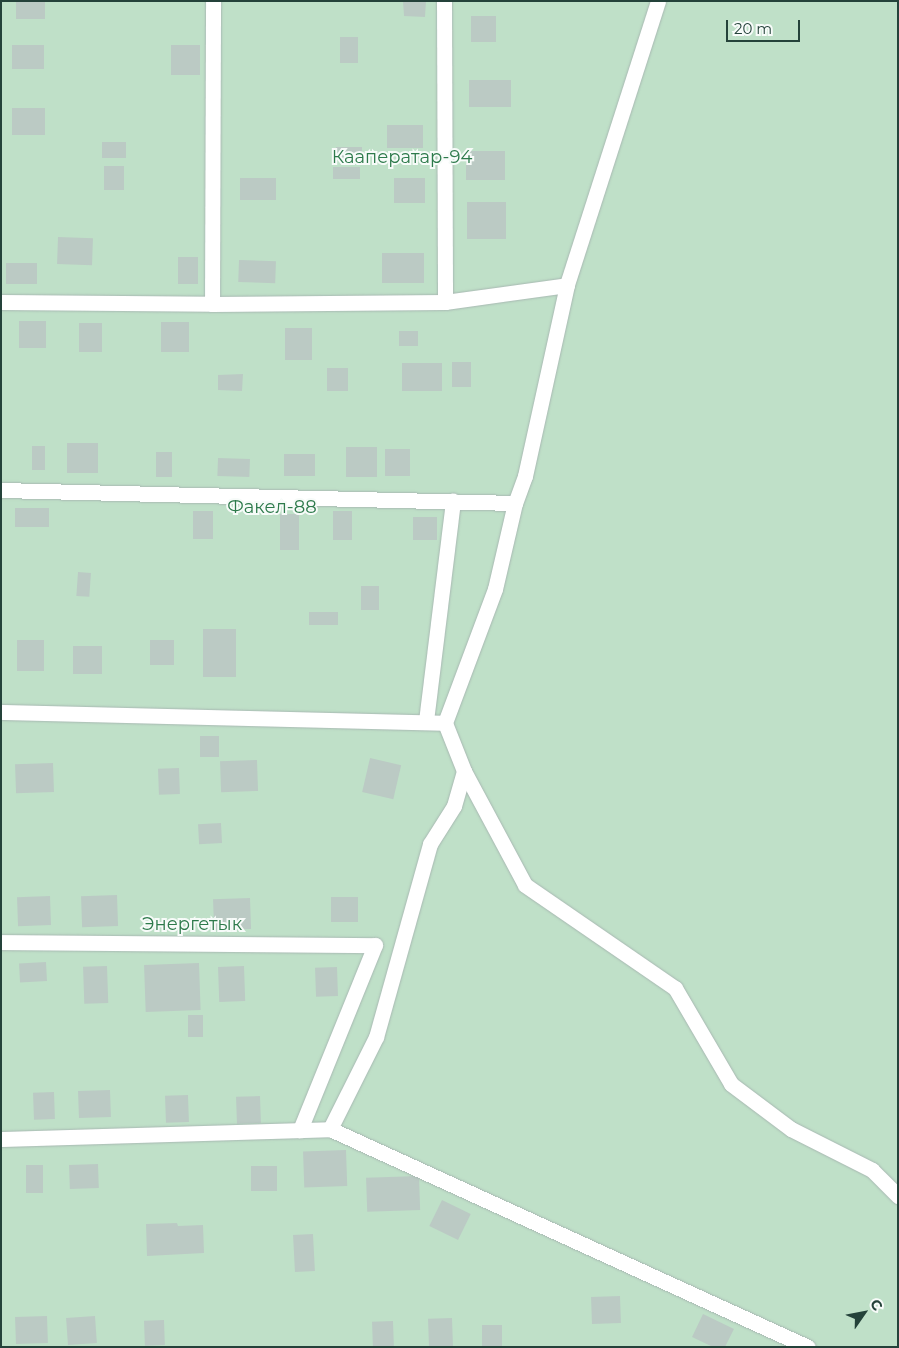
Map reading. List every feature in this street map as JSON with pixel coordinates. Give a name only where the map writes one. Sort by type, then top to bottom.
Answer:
[{"type":"lane","points":[[212,304],[213,1]]},
{"type":"lane","points":[[444,1],[445,302]]},
{"type":"lane","points":[[658,1],[567,285],[525,476],[516,503],[495,589],[446,723],[464,771],[524,885],[675,988],[730,1084],[791,1129],[872,1170],[898,1196]]},
{"type":"lane","points":[[1,302],[212,304],[445,302],[567,285]]},
{"type":"lane","points":[[1,490],[516,503]]},
{"type":"lane","points":[[426,722],[453,501]]},
{"type":"lane","points":[[1,712],[446,723]]},
{"type":"lane","points":[[330,1129],[376,1038],[430,844],[454,806],[464,771]]},
{"type":"lane","points":[[1,942],[375,945],[300,1130]]},
{"type":"lane","points":[[1,1139],[330,1129],[790,1344],[808,1347]]},
{"type":"green space","points":[[1,1],[898,1],[898,1347],[1,1347]]},
{"type":"building","points":[[16,1],[45,1],[45,19],[16,19]]},
{"type":"building","points":[[403,1],[426,1],[425,17],[404,16]]},
{"type":"building","points":[[471,16],[496,16],[496,42],[471,42]]},
{"type":"building","points":[[340,37],[358,37],[358,63],[340,63]]},
{"type":"building","points":[[12,45],[44,45],[44,69],[12,69]]},
{"type":"building","points":[[171,45],[200,45],[200,75],[171,75]]},
{"type":"building","points":[[469,80],[511,80],[511,107],[469,107]]},
{"type":"building","points":[[12,108],[45,108],[45,135],[12,135]]},
{"type":"building","points":[[387,125],[423,125],[423,148],[387,148]]},
{"type":"building","points":[[102,142],[126,142],[126,158],[102,158]]},
{"type":"building","points":[[336,147],[362,147],[362,159],[336,159]]},
{"type":"building","points":[[466,151],[505,151],[505,180],[466,180]]},
{"type":"building","points":[[104,166],[124,166],[124,190],[104,190]]},
{"type":"building","points":[[333,167],[360,167],[360,179],[333,179]]},
{"type":"building","points":[[240,178],[276,178],[276,200],[240,200]]},
{"type":"building","points":[[394,178],[425,178],[425,203],[394,203]]},
{"type":"building","points":[[467,202],[506,202],[506,239],[467,239]]},
{"type":"building","points":[[58,237],[93,238],[92,265],[57,264]]},
{"type":"building","points":[[382,253],[424,253],[424,283],[382,283]]},
{"type":"building","points":[[178,257],[198,257],[198,284],[178,284]]},
{"type":"building","points":[[239,260],[276,261],[275,283],[238,282]]},
{"type":"building","points":[[6,263],[37,263],[37,284],[6,284]]},
{"type":"building","points":[[19,321],[46,321],[46,348],[19,348]]},
{"type":"building","points":[[161,322],[189,322],[189,352],[161,352]]},
{"type":"building","points":[[79,323],[102,323],[102,352],[79,352]]},
{"type":"building","points":[[285,328],[312,328],[312,360],[285,360]]},
{"type":"building","points":[[399,331],[418,331],[418,346],[399,346]]},
{"type":"building","points":[[452,362],[471,362],[471,387],[452,387]]},
{"type":"building","points":[[402,363],[442,363],[442,391],[402,391]]},
{"type":"building","points":[[327,368],[348,368],[348,391],[327,391]]},
{"type":"building","points":[[243,374],[242,391],[218,390],[218,375]]},
{"type":"building","points":[[67,443],[98,443],[98,473],[67,473]]},
{"type":"building","points":[[32,446],[45,446],[45,470],[32,470]]},
{"type":"building","points":[[346,447],[377,447],[377,477],[346,477]]},
{"type":"building","points":[[385,449],[410,449],[410,476],[385,476]]},
{"type":"building","points":[[156,452],[172,452],[172,477],[156,477]]},
{"type":"building","points":[[284,454],[315,454],[315,476],[284,476]]},
{"type":"building","points":[[218,458],[250,459],[249,477],[217,476]]},
{"type":"building","points":[[15,508],[49,508],[49,527],[15,527]]},
{"type":"building","points":[[193,511],[213,511],[213,539],[193,539]]},
{"type":"building","points":[[333,511],[352,511],[352,540],[333,540]]},
{"type":"building","points":[[280,514],[299,514],[299,550],[280,550]]},
{"type":"building","points":[[413,517],[437,517],[437,540],[413,540]]},
{"type":"building","points":[[78,572],[91,573],[89,597],[76,596]]},
{"type":"building","points":[[361,586],[379,586],[379,610],[361,610]]},
{"type":"building","points":[[309,612],[338,612],[338,625],[309,625]]},
{"type":"building","points":[[203,629],[236,629],[236,677],[203,677]]},
{"type":"building","points":[[17,640],[44,640],[44,671],[17,671]]},
{"type":"building","points":[[150,640],[174,640],[174,665],[150,665]]},
{"type":"building","points":[[73,646],[102,646],[102,674],[73,674]]},
{"type":"building","points":[[200,736],[219,736],[219,757],[200,757]]},
{"type":"building","points":[[370,758],[401,765],[393,799],[362,792]]},
{"type":"building","points":[[257,760],[258,791],[221,792],[220,761]]},
{"type":"building","points":[[53,763],[54,792],[16,793],[15,764]]},
{"type":"building","points":[[179,768],[180,794],[159,795],[158,769]]},
{"type":"building","points":[[221,823],[222,843],[199,844],[198,824]]},
{"type":"building","points":[[117,895],[118,926],[82,927],[81,896]]},
{"type":"building","points":[[50,896],[51,925],[18,926],[17,897]]},
{"type":"building","points":[[331,897],[358,897],[358,922],[331,922]]},
{"type":"building","points":[[250,898],[251,929],[214,930],[213,899]]},
{"type":"building","points":[[46,962],[47,981],[20,982],[19,963]]},
{"type":"building","points":[[199,963],[201,1010],[146,1012],[144,965]]},
{"type":"building","points":[[107,966],[108,1003],[84,1004],[83,967]]},
{"type":"building","points":[[244,966],[245,1001],[219,1002],[218,967]]},
{"type":"building","points":[[337,967],[338,996],[316,997],[315,968]]},
{"type":"building","points":[[188,1015],[203,1015],[203,1037],[188,1037]]},
{"type":"building","points":[[110,1090],[111,1117],[79,1118],[78,1091]]},
{"type":"building","points":[[54,1092],[55,1119],[34,1120],[33,1093]]},
{"type":"building","points":[[188,1095],[189,1122],[166,1123],[165,1096]]},
{"type":"building","points":[[260,1096],[261,1123],[237,1124],[236,1097]]},
{"type":"building","points":[[346,1150],[347,1186],[304,1187],[303,1152]]},
{"type":"building","points":[[98,1164],[99,1188],[70,1189],[69,1165]]},
{"type":"building","points":[[26,1165],[43,1165],[43,1193],[26,1193]]},
{"type":"building","points":[[251,1166],[277,1166],[277,1191],[251,1191]]},
{"type":"building","points":[[419,1176],[420,1210],[367,1212],[366,1178]]},
{"type":"building","points":[[442,1200],[471,1214],[458,1240],[429,1226]]},
{"type":"building","points":[[177,1223],[178,1226],[203,1225],[204,1253],[147,1256],[146,1224]]},
{"type":"building","points":[[313,1234],[315,1271],[295,1272],[293,1235]]},
{"type":"building","points":[[620,1296],[621,1323],[592,1324],[591,1297]]},
{"type":"building","points":[[703,1314],[734,1329],[725,1347],[713,1347],[692,1337]]},
{"type":"building","points":[[47,1316],[48,1343],[16,1344],[15,1317]]},
{"type":"building","points":[[95,1316],[97,1343],[68,1345],[66,1318]]},
{"type":"building","points":[[452,1318],[453,1346],[429,1347],[428,1319]]},
{"type":"building","points":[[164,1320],[165,1345],[145,1346],[144,1321]]},
{"type":"building","points":[[393,1321],[394,1347],[373,1347],[372,1322]]},
{"type":"building","points":[[482,1325],[502,1325],[502,1347],[482,1347]]},
{"type":"park label","name":"Кааператар-94","points":[[402,157]]},
{"type":"park label","name":"Факел-88","points":[[272,507]]},
{"type":"park label","name":"Энергетык","points":[[192,924]]}]
